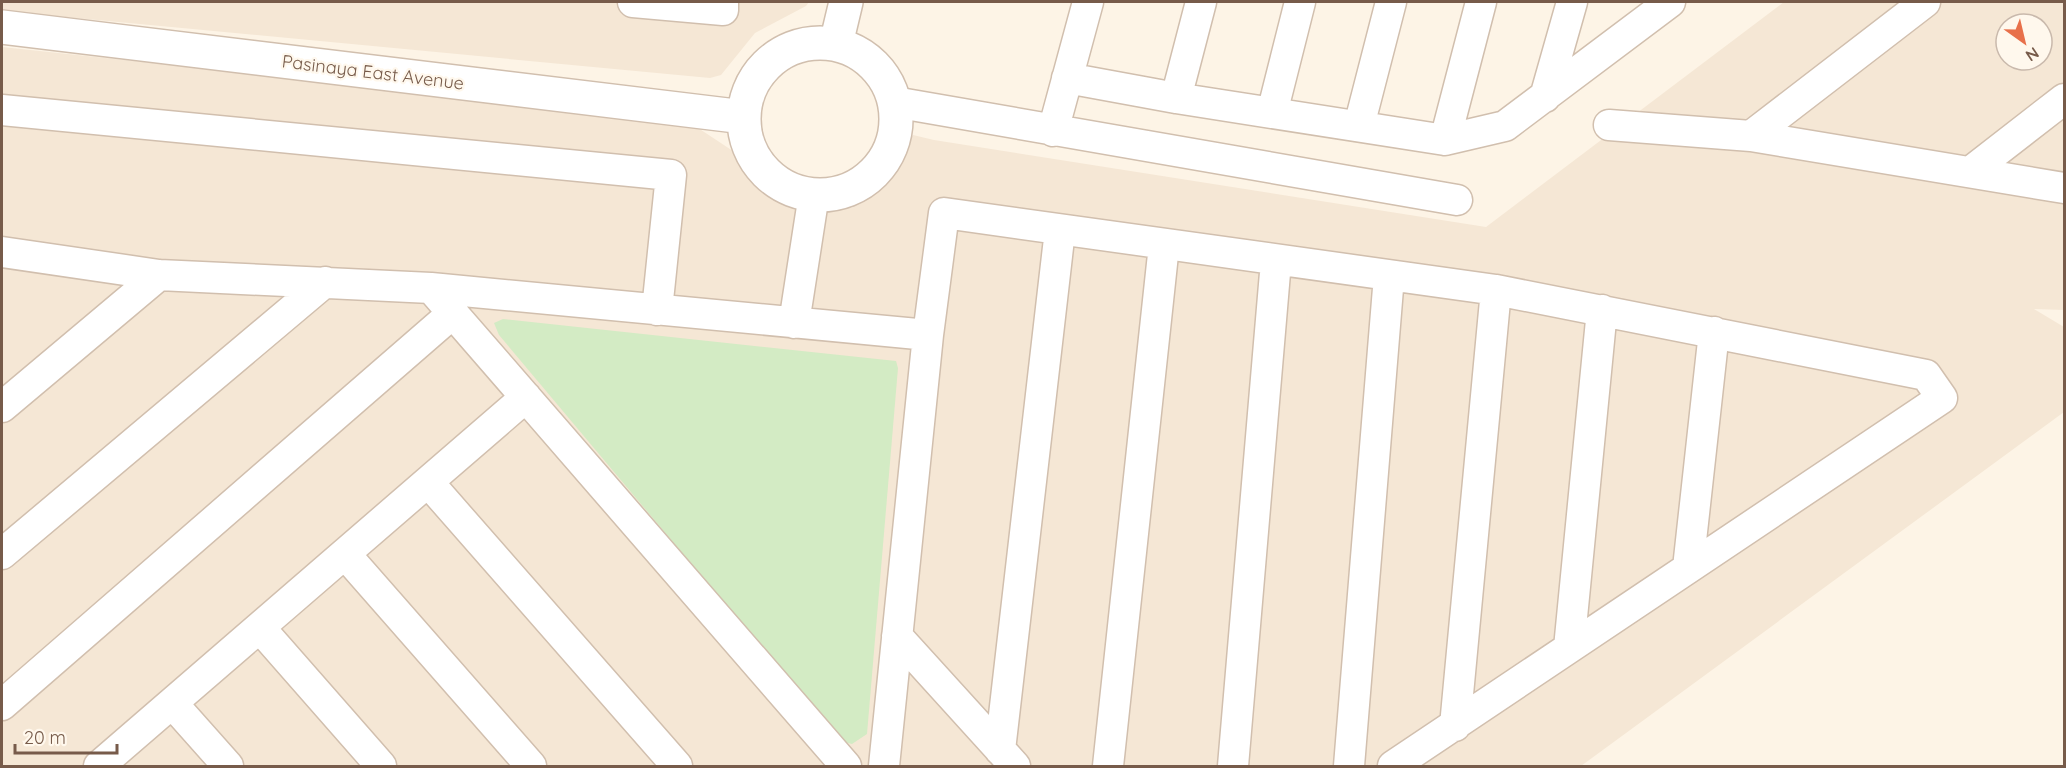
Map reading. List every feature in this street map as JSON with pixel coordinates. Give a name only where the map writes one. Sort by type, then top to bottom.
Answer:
[{"type":"street","points":[[633,2],[723,9],[723,2]]},
{"type":"street","points":[[836,44],[846,2]]},
{"type":"street","points":[[1053,130],[1088,2]]},
{"type":"street","points":[[1176,98],[1201,2]]},
{"type":"street","points":[[1272,113],[1300,2]]},
{"type":"street","points":[[1359,126],[1391,2]]},
{"type":"street","points":[[1445,140],[1481,2]]},
{"type":"street","points":[[1545,97],[1572,2]]},
{"type":"street","points":[[1067,78],[1176,98],[1445,140],[1505,126],[1670,2]]},
{"type":"street","points":[[1751,136],[1925,2]]},
{"type":"street","name":"Pasinaya East Avenue","points":[[2,27],[744,117]]},
{"type":"street","points":[[817,43],[836,44],[854,51],[870,61],[882,75],[894,102],[895,130],[890,148],[881,165],[851,188],[832,194],[814,194],[794,190],[778,182],[763,170],[746,136],[744,117],[747,99],[754,81],[766,66],[781,54],[799,46],[817,43]]},
{"type":"street","points":[[1970,172],[2064,99]]},
{"type":"street","points":[[894,102],[1457,200]]},
{"type":"street","points":[[2,110],[671,175],[657,310]]},
{"type":"street","points":[[1609,125],[1751,136],[2064,188]]},
{"type":"street","points":[[794,322],[814,194]]},
{"type":"street","points":[[884,766],[928,335],[944,213],[1496,290],[1926,375],[1942,398],[1393,766]]},
{"type":"street","points":[[1007,758],[1060,230]]},
{"type":"street","points":[[1108,766],[1164,245]]},
{"type":"street","points":[[2,252],[159,275],[432,288],[928,335]]},
{"type":"street","points":[[1233,766],[1276,261]]},
{"type":"street","points":[[2,407],[159,275]]},
{"type":"street","points":[[1349,766],[1389,276]]},
{"type":"street","points":[[2,554],[325,282]]},
{"type":"street","points":[[432,288],[846,766]]},
{"type":"street","points":[[1455,726],[1496,290]]},
{"type":"street","points":[[1569,648],[1602,310]]},
{"type":"street","points":[[2,705],[453,313]]},
{"type":"street","points":[[1688,568],[1714,332]]},
{"type":"street","points":[[99,766],[526,397]]},
{"type":"street","points":[[428,482],[677,766]]},
{"type":"street","points":[[345,554],[531,766]]},
{"type":"street","points":[[260,628],[381,766]]},
{"type":"street","points":[[897,636],[1007,758]]},
{"type":"street","points":[[172,703],[228,766]]},
{"type":"shaded area","points":[[2,2],[809,2],[806,6],[755,33],[721,75],[710,78],[2,11]]},
{"type":"shaded area","points":[[1784,2],[2064,2],[2064,310],[2034,309],[2064,327],[2064,412],[1581,766],[2,766],[2,47],[686,120],[739,155],[792,203],[852,208],[896,162],[913,135],[1486,227]]},
{"type":"green space","points":[[503,319],[896,361],[898,368],[867,734],[852,744],[840,741],[499,335],[494,323]]}]
